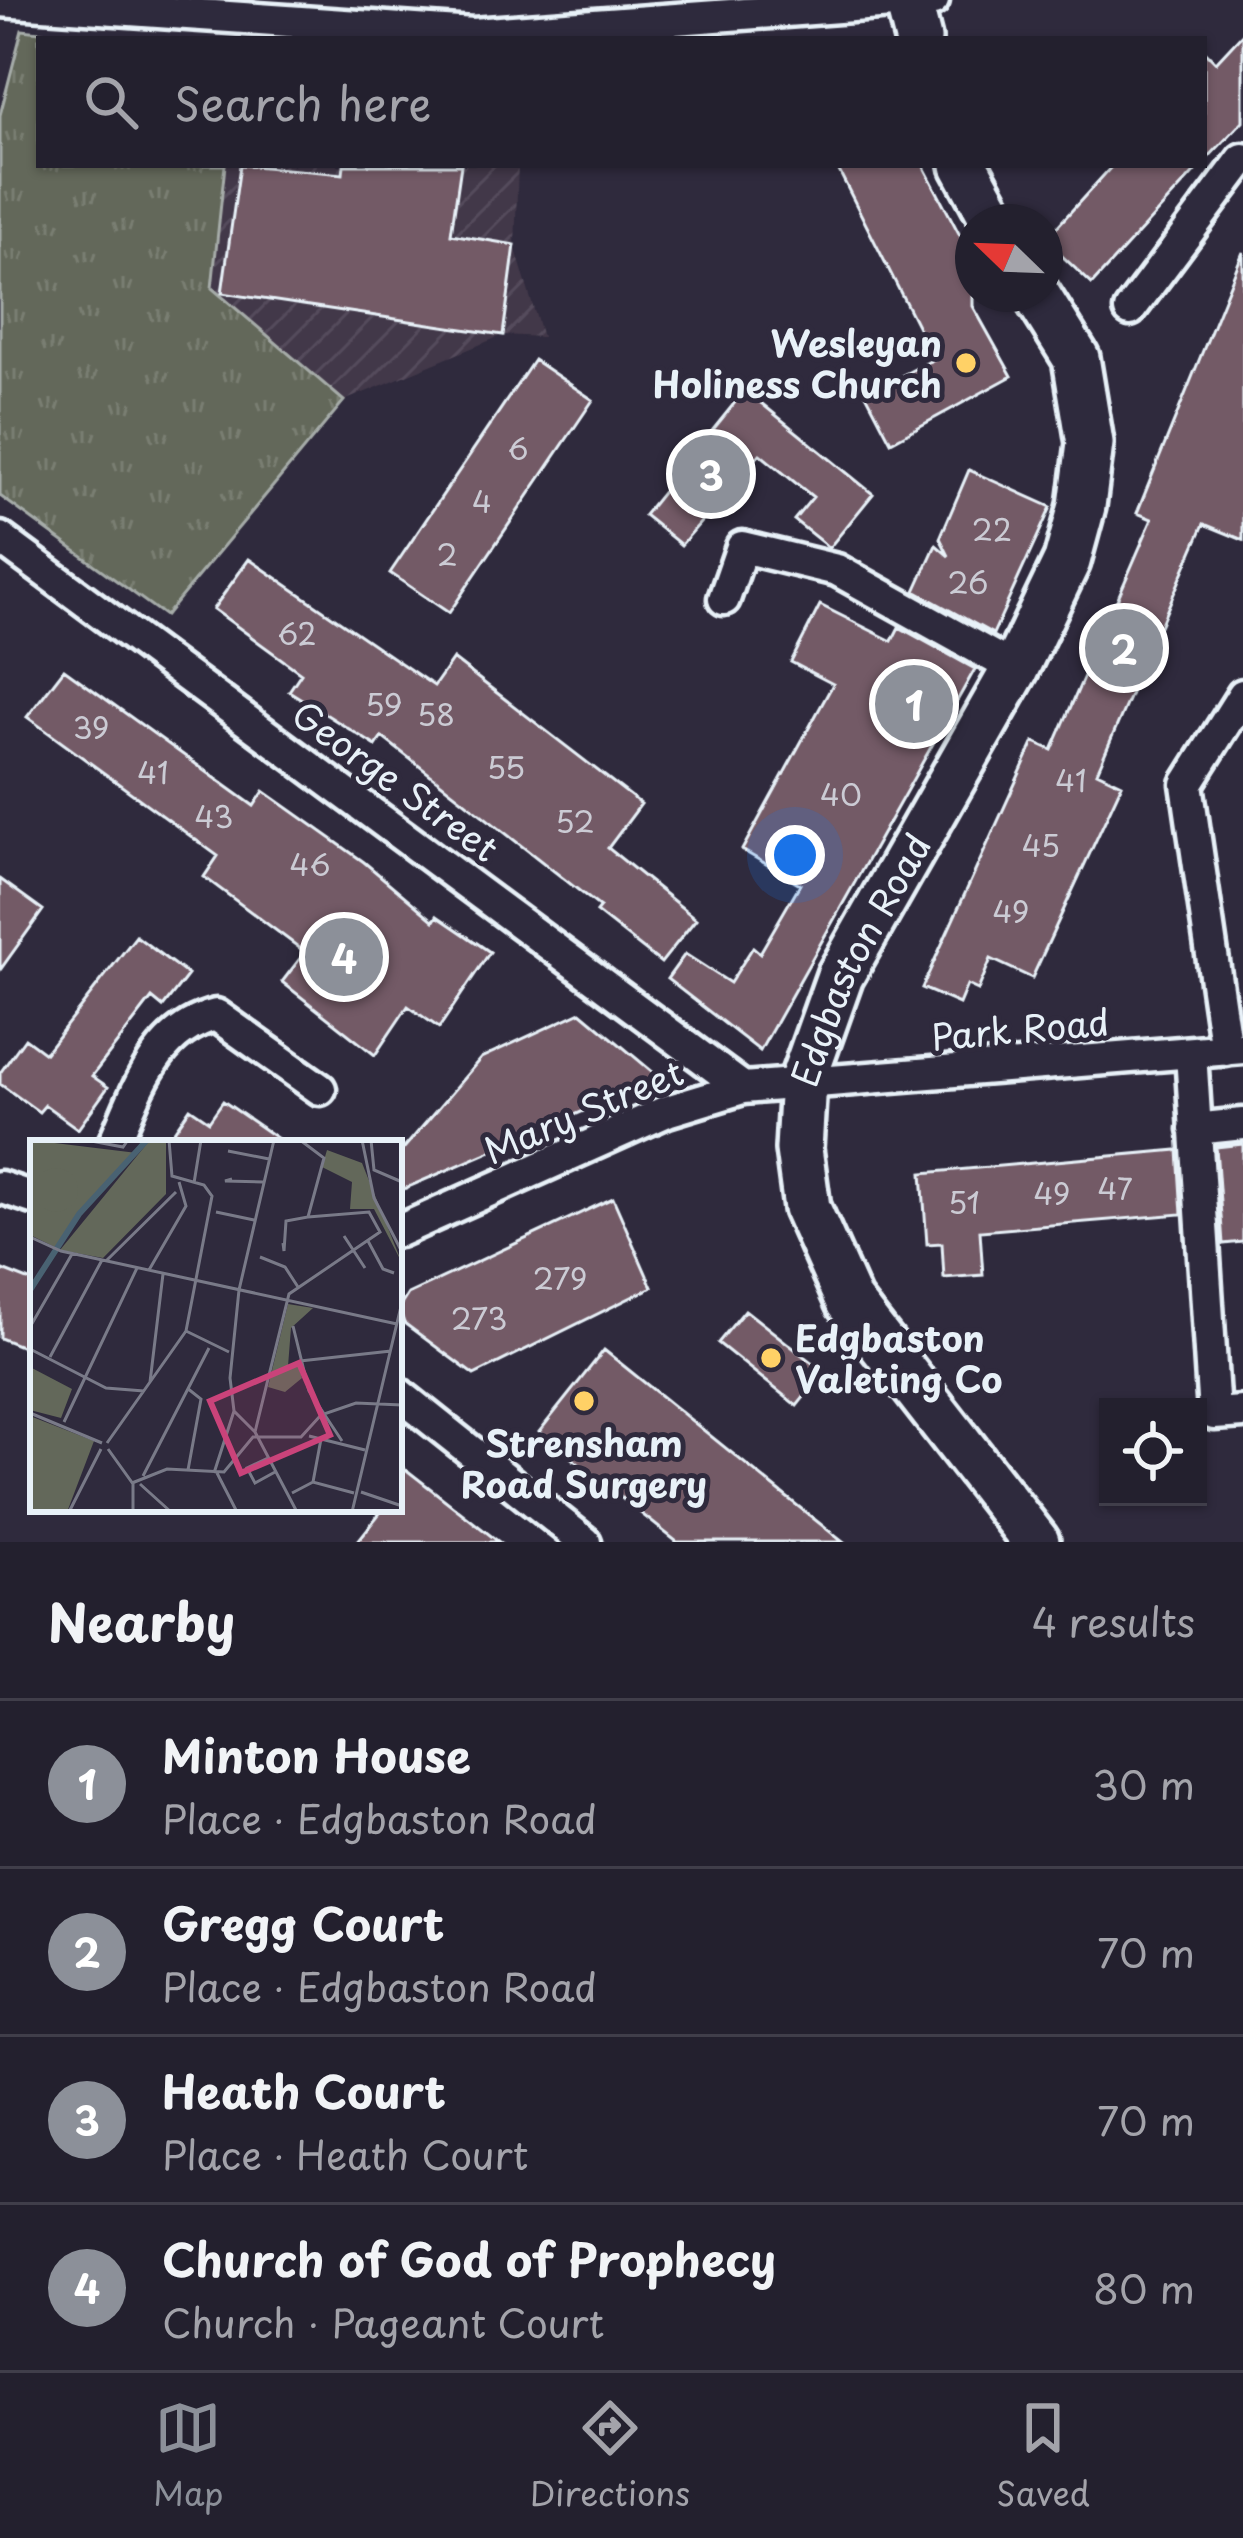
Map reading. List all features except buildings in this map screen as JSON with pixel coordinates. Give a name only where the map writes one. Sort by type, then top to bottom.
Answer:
[{"type":"street","points":[[0,1],[473,34],[917,11]]},
{"type":"street","points":[[1130,310],[1243,159]]},
{"type":"street","points":[[966,168],[985,204]]},
{"type":"street","name":"Edgbaston Road","points":[[1036,1542],[849,1303],[807,1208],[799,1149],[803,1080],[840,976],[1015,669],[1067,561],[1082,506],[1090,443],[1071,350],[1047,312]]},
{"type":"street","name":"George Street","points":[[0,538],[743,1088]]},
{"type":"street","points":[[724,599],[742,547],[784,556],[837,570],[1015,669]]},
{"type":"street","points":[[1234,1049],[1186,784],[1243,695]]},
{"type":"street","points":[[115,1140],[148,1067],[190,1022],[216,1015],[320,1089]]},
{"type":"street","name":"Park Road","points":[[803,1080],[1234,1049]]},
{"type":"street","points":[[1190,1053],[1214,1414],[1243,1412]]},
{"type":"street","name":"Mary Street","points":[[402,1230],[667,1111],[743,1088],[803,1080]]},
{"type":"street","points":[[1195,1129],[1243,1124]]},
{"type":"street","points":[[0,1186],[30,1197]]},
{"type":"street","points":[[402,1396],[585,1542]]},
{"type":"shaded area","points":[[225,168],[518,168],[515,246],[542,337],[503,335],[344,401],[212,288]]},
{"type":"green space","points":[[22,30],[77,36],[36,36],[36,168],[225,168],[212,288],[344,401],[165,616],[0,496],[0,115]]},
{"type":"place","name":"Wesleyan Holiness Church","points":[[966,363]]},
{"type":"place","name":"Heath Court","points":[[711,474]]},
{"type":"place","name":"Gregg Court","points":[[1124,648]]},
{"type":"place","name":"Minton House","points":[[914,704]]},
{"type":"place","name":"Church of God of Prophecy","points":[[344,957]]},
{"type":"place","name":"Edgbaston Valeting Co","points":[[771,1358]]},
{"type":"place","name":"Strensham Road Surgery","points":[[584,1401]]}]
